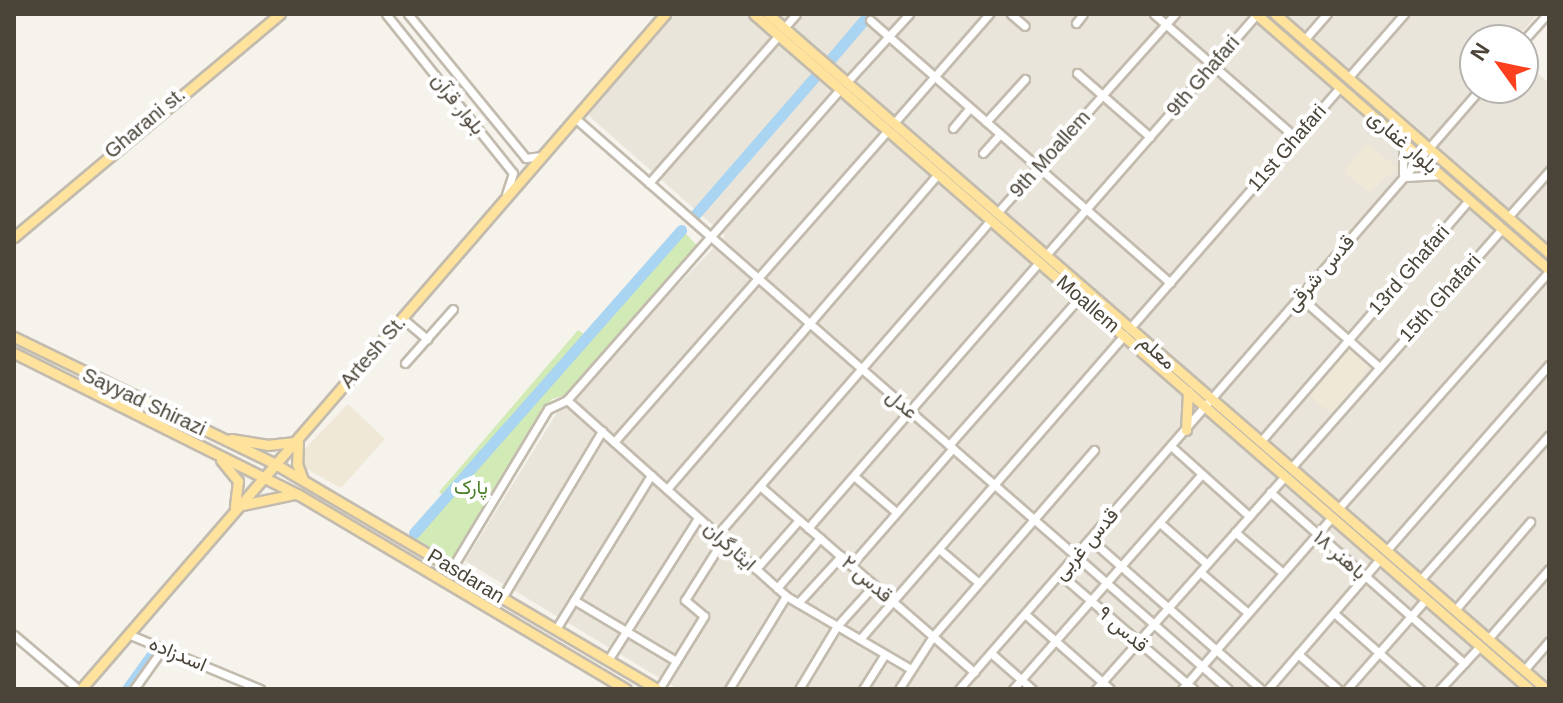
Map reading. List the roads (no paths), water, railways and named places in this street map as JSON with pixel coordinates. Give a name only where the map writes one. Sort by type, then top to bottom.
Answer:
[{"type":"main road","name":"Gharani st.","points":[[14,237],[280,14]]},
{"type":"main road","name":"Artesh St.","points":[[80,689],[665,14]]},
{"type":"main road","name":"Moallem","points":[[754,14],[781,31],[891,127],[938,174],[994,216],[1080,297],[1127,332],[1188,391],[1209,403],[1383,555],[1426,599],[1484,642],[1529,689]]},
{"type":"main road","points":[[768,14],[781,31]]},
{"type":"main road","name":"بلوار غفاری","points":[[1256,14],[1549,270]]},
{"type":"main road","name":"بلوار غفاری","points":[[1275,14],[1549,253]]},
{"type":"main road","points":[[891,127],[994,216]]},
{"type":"main road","name":"معلم","points":[[1043,259],[1209,403],[1261,441],[1288,472]]},
{"type":"main road","name":"Sayyad Shirazi","points":[[14,337],[275,464]]},
{"type":"main road","name":"Sayyad Shirazi","points":[[14,353],[212,453],[265,476]]},
{"type":"main road","points":[[1186,430],[1188,391]]},
{"type":"main road","points":[[206,432],[251,444],[297,439],[295,452],[303,480]]},
{"type":"main road","points":[[212,453],[238,481],[231,515]]},
{"type":"main road","name":"Pasdaran","points":[[275,464],[658,689]]},
{"type":"main road","name":"Pasdaran","points":[[265,476],[626,689]]},
{"type":"main road","points":[[239,506],[270,495],[299,495]]},
{"type":"main road","points":[[1383,555],[1420,580],[1455,610],[1484,642],[1546,689]]},
{"type":"street","name":"بلوار قرآن","points":[[386,14],[513,173],[505,199]]},
{"type":"street","name":"بلوار قرآن","points":[[408,14],[526,158],[542,156]]},
{"type":"street","points":[[649,183],[796,14]]},
{"type":"street","points":[[452,568],[548,409],[567,400],[638,323],[909,14]]},
{"type":"street","points":[[614,442],[989,14]]},
{"type":"street","points":[[1011,14],[1025,26]]},
{"type":"street","points":[[1076,23],[1083,14]]},
{"type":"street","points":[[1154,14],[1296,138]]},
{"type":"street","name":"9th Moallem","points":[[676,661],[704,616],[686,602],[720,538],[760,486],[994,216],[1175,14]]},
{"type":"street","name":"9th Ghafari","points":[[808,528],[1256,14]]},
{"type":"street","points":[[1304,40],[1327,14]]},
{"type":"street","points":[[1348,78],[1404,14]]},
{"type":"street","points":[[870,20],[1170,283]]},
{"type":"street","points":[[1077,73],[1150,137]]},
{"type":"street","points":[[986,122],[1025,79]]},
{"type":"street","name":"11st Ghafari","points":[[860,639],[1340,87]]},
{"type":"street","name":"قدس شرقی","points":[[1209,403],[1467,104]]},
{"type":"street","points":[[953,128],[970,108]]},
{"type":"street","name":"عدل","points":[[575,118],[1228,689]]},
{"type":"street","points":[[983,153],[1000,134]]},
{"type":"street","points":[[1400,139],[1407,154],[1400,180]]},
{"type":"street","points":[[1508,217],[1549,171]]},
{"type":"street","points":[[1400,180],[1421,172],[1445,179]]},
{"type":"street","points":[[667,489],[938,174]]},
{"type":"street","name":"13rd Ghafari","points":[[1261,441],[1469,200]]},
{"type":"street","name":"15th Ghafari","points":[[1099,686],[1502,229]]},
{"type":"street","points":[[1188,687],[1202,666],[1549,270]]},
{"type":"street","points":[[851,565],[1080,297]]},
{"type":"street","points":[[1300,297],[1379,367]]},
{"type":"street","points":[[405,363],[453,309]]},
{"type":"street","points":[[402,318],[427,339]]},
{"type":"street","points":[[1268,689],[1549,365]]},
{"type":"street","name":"ایثارگران","points":[[567,400],[786,596],[911,669]]},
{"type":"street","name":"قدس غربی","points":[[959,689],[1209,403]]},
{"type":"street","points":[[502,598],[602,431]]},
{"type":"street","points":[[1420,580],[1549,435]]},
{"type":"street","points":[[1171,446],[1249,516]]},
{"type":"street","points":[[899,689],[933,636],[1094,450]]},
{"type":"street","points":[[1013,689],[1202,474]]},
{"type":"street","points":[[556,629],[651,475]]},
{"type":"street","points":[[854,476],[896,512]]},
{"type":"street","name":"قدس ۲","points":[[760,486],[974,672]]},
{"type":"street","name":"باهنر ۱۸","points":[[1270,492],[1464,663]]},
{"type":"street","points":[[608,660],[698,518]]},
{"type":"street","points":[[756,569],[799,520]]},
{"type":"street","points":[[1455,610],[1530,522]]},
{"type":"street","points":[[1160,523],[1207,564]]},
{"type":"street","points":[[1235,532],[1283,573]]},
{"type":"street","points":[[777,588],[820,538]]},
{"type":"street","points":[[1090,539],[1261,689]]},
{"type":"street","points":[[939,549],[979,583]]},
{"type":"street","points":[[798,603],[841,556]]},
{"type":"street","points":[[1440,689],[1549,569]]},
{"type":"street","points":[[1200,572],[1248,613]]},
{"type":"street","name":"قدس ۹","points":[[1060,574],[1188,687]]},
{"type":"street","points":[[799,689],[837,626],[874,585]]},
{"type":"street","points":[[729,689],[786,596]]},
{"type":"street","points":[[1347,689],[1426,599]]},
{"type":"street","points":[[574,600],[676,661],[658,689]]},
{"type":"street","points":[[1334,613],[1420,689]]},
{"type":"street","points":[[1025,614],[1099,686],[1110,689]]},
{"type":"street","name":"اسدزاده","points":[[128,634],[248,687],[260,689]]},
{"type":"street","points":[[14,635],[80,689]]},
{"type":"street","points":[[1524,670],[1549,641]]},
{"type":"street","points":[[134,689],[163,648]]},
{"type":"street","points":[[991,653],[1032,689]]},
{"type":"street","points":[[863,689],[885,654]]},
{"type":"street","points":[[1298,654],[1338,689]]},
{"type":"waterway","points":[[829,61],[864,20]]},
{"type":"waterway","points":[[693,217],[814,78]]},
{"type":"waterway","points":[[414,533],[681,230]]},
{"type":"waterway","points":[[127,689],[153,653]]},
{"type":"park label","name":"پارک","points":[[471,487]]}]
